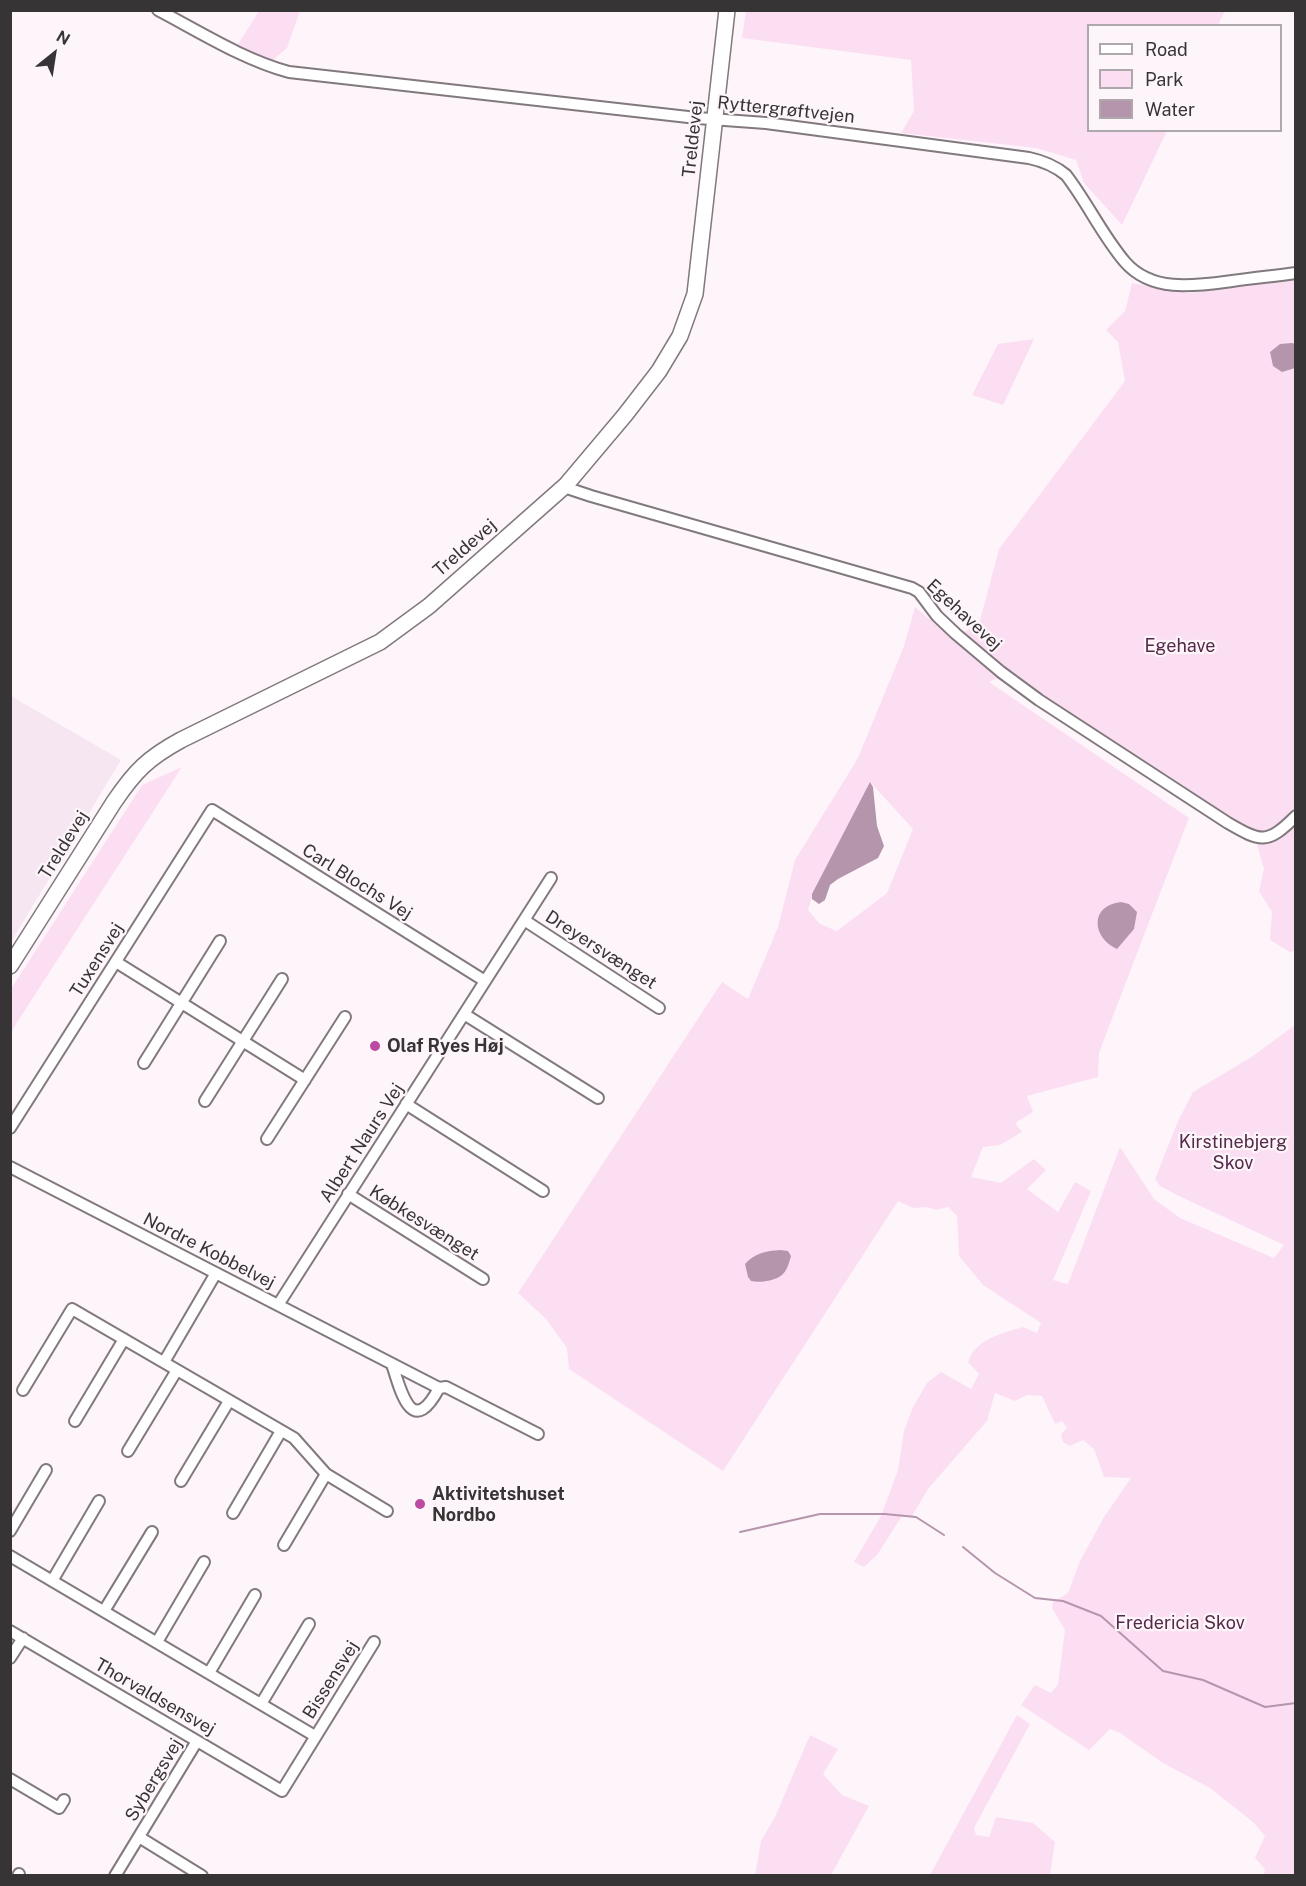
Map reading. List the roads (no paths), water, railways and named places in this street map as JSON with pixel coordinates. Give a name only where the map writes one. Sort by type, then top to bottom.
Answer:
[{"type":"street","name":"Ryttergrøftvejen","points":[[158,10],[250,59],[289,72],[766,123],[1045,161],[1066,175],[1125,261],[1138,274],[1156,282],[1197,286],[1296,273]]},
{"type":"street","name":"Treldevej","points":[[10,966],[114,802],[143,764],[191,735],[380,642],[429,606],[566,485],[625,416],[659,371],[685,324],[695,294],[726,10]]},
{"type":"street","name":"Egehavevej","points":[[566,485],[570,489],[591,496],[912,588],[919,592],[937,616],[956,634],[1001,672],[1039,700],[1228,823],[1253,837],[1265,839],[1282,829],[1296,816]]},
{"type":"street","name":"Tuxensvej","points":[[10,1128],[212,810]]},
{"type":"street","name":"Carl Blochs Vej","points":[[212,810],[485,981]]},
{"type":"street","name":"Albert Naurs Vej","points":[[278,1305],[551,878]]},
{"type":"street","name":"Dreyersvænget","points":[[524,920],[659,1008]]},
{"type":"street","points":[[144,1063],[220,941]]},
{"type":"street","points":[[116,962],[305,1080]]},
{"type":"street","points":[[205,1101],[282,979]]},
{"type":"street","points":[[464,1014],[598,1098]]},
{"type":"street","points":[[267,1139],[345,1017]]},
{"type":"street","points":[[406,1104],[543,1191]]},
{"type":"street","name":"Nordre Kobbelvej","points":[[10,1167],[439,1388],[446,1387],[538,1434]]},
{"type":"street","name":"Købkesvænget","points":[[348,1194],[483,1279]]},
{"type":"street","points":[[165,1362],[216,1273]]},
{"type":"street","points":[[23,1390],[72,1309],[294,1438],[326,1474],[387,1511]]},
{"type":"street","points":[[75,1421],[124,1339]]},
{"type":"street","points":[[392,1364],[406,1403],[410,1408],[419,1411],[427,1408],[439,1388]]},
{"type":"street","points":[[128,1451],[177,1370]]},
{"type":"street","points":[[181,1481],[229,1401]]},
{"type":"street","points":[[233,1513],[281,1431]]},
{"type":"street","points":[[10,1531],[46,1470]]},
{"type":"street","points":[[284,1545],[295,1538],[326,1474]]},
{"type":"street","points":[[52,1581],[99,1501]]},
{"type":"street","points":[[104,1611],[152,1532]]},
{"type":"street","name":"Bissensvej","points":[[10,1556],[315,1736]]},
{"type":"street","points":[[157,1642],[204,1562]]},
{"type":"street","points":[[209,1673],[255,1595]]},
{"type":"street","points":[[261,1704],[309,1624]]},
{"type":"street","name":"Thorvaldsensvej","points":[[10,1631],[282,1791]]},
{"type":"street","points":[[10,1658],[23,1638]]},
{"type":"street","name":"Bissensvej","points":[[282,1791],[374,1642]]},
{"type":"street","name":"Sybergsvej","points":[[115,1875],[197,1741]]},
{"type":"street","points":[[10,1779],[59,1808],[64,1800]]},
{"type":"street","name":"Sybergsvej","points":[[139,1837],[202,1875]]},
{"type":"water","points":[[1280,344],[1295,344],[1295,368],[1282,372],[1273,366],[1270,352]]},
{"type":"water","points":[[870,782],[873,787],[877,826],[884,846],[878,858],[830,885],[825,900],[819,904],[812,899],[812,894]]},
{"type":"water","points":[[1121,902],[1129,904],[1137,912],[1134,929],[1117,949],[1102,937],[1098,922],[1099,915],[1104,909],[1111,904]]},
{"type":"water","points":[[788,1251],[791,1256],[784,1273],[763,1282],[751,1281],[745,1264],[761,1253]]},
{"type":"waterway","points":[[740,1532],[820,1514],[885,1514],[916,1517],[944,1535]]},
{"type":"waterway","points":[[963,1547],[995,1573],[1035,1598],[1063,1601],[1101,1616],[1163,1671],[1203,1680],[1265,1707],[1296,1703]]},
{"type":"place","name":"Olaf Ryes Høj","points":[[375,1046]]},
{"type":"place","name":"Aktivitetshuset Nordbo","points":[[420,1504]]},
{"type":"park label","name":"Egehave","points":[[1180,646]]},
{"type":"park label","name":"Kirstinebjerg Skov","points":[[1233,1152]]},
{"type":"park label","name":"Fredericia Skov","points":[[1180,1623]]}]
